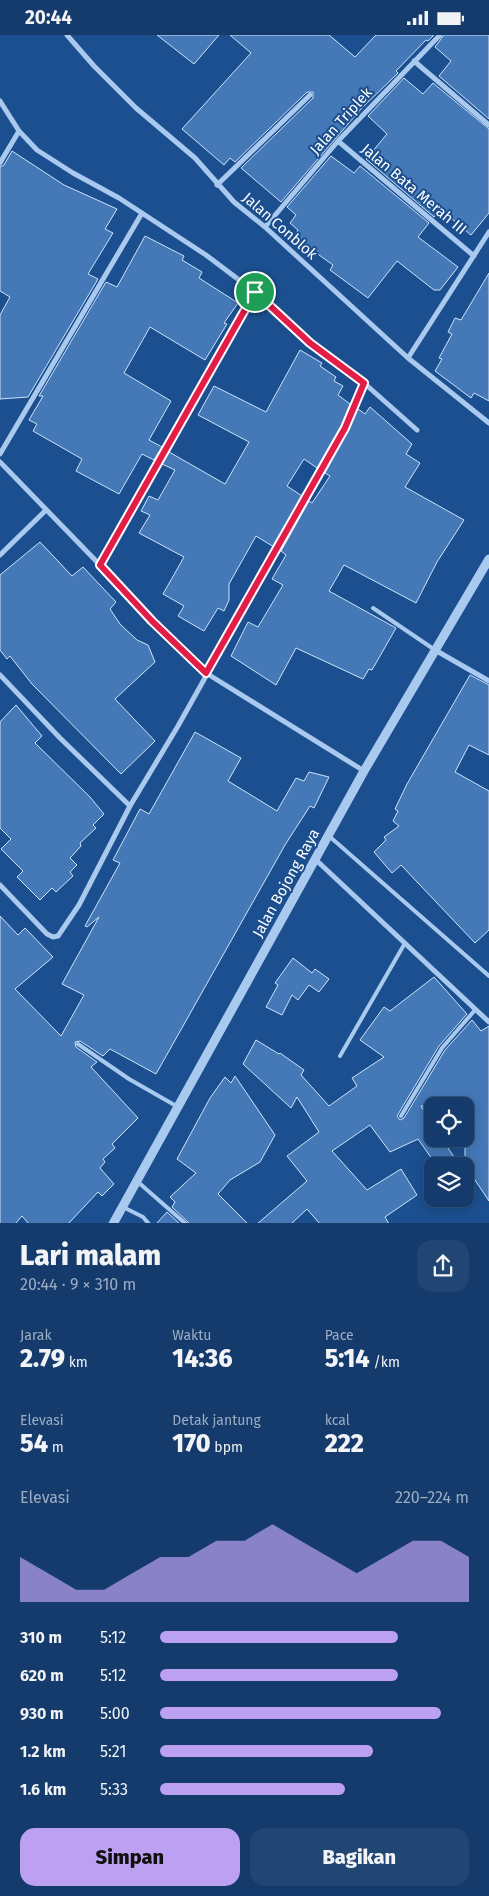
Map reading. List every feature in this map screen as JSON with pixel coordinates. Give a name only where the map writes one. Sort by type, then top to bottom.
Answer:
[{"type":"street","name":"Jalan Conblok","points":[[67,35],[94,66],[136,108],[195,158],[234,202],[265,227],[408,358],[489,423]]},
{"type":"street","name":"Jalan Triplek","points":[[265,227],[338,141],[440,35]]},
{"type":"street","points":[[414,61],[489,125]]},
{"type":"street","points":[[217,185],[310,95]]},
{"type":"street","points":[[0,101],[19,131],[37,150],[57,164],[142,213],[206,255],[255,292],[310,343],[364,383],[417,430]]},
{"type":"street","points":[[0,163],[19,131]]},
{"type":"street","name":"Jalan Bata Merah III","points":[[338,141],[474,256]]},
{"type":"street","points":[[0,454],[142,213]]},
{"type":"street","points":[[408,358],[489,232]]},
{"type":"street","points":[[100,565],[255,292]]},
{"type":"street","points":[[0,885],[47,934],[53,937],[58,936],[79,905],[130,806],[178,726],[345,428],[364,383]]},
{"type":"street","points":[[0,462],[152,621],[206,673],[364,771]]},
{"type":"street","points":[[0,555],[45,511]]},
{"type":"street","name":"Jalan Bojong Raya","points":[[113,1223],[364,771],[489,559]]},
{"type":"street","points":[[435,650],[489,681]]},
{"type":"street","points":[[0,675],[130,806]]},
{"type":"street","points":[[315,859],[489,1022]]},
{"type":"lane","points":[[373,608],[435,650]]},
{"type":"lane","points":[[328,836],[489,976]]},
{"type":"lane","points":[[340,1056],[406,943]]},
{"type":"lane","points":[[402,1116],[442,1048],[475,1010]]},
{"type":"lane","points":[[78,1044],[130,1079],[178,1107]]},
{"type":"lane","points":[[138,1181],[186,1223]]},
{"type":"lane","points":[[123,1207],[143,1217],[149,1223]]},
{"type":"building","points":[[157,35],[219,35],[194,64]]},
{"type":"building","points":[[230,35],[329,35],[355,57],[376,35],[434,35],[428,41],[426,40],[396,71],[398,73],[361,109],[281,202],[241,168],[313,98],[313,92],[307,92],[235,162],[230,158],[224,165],[182,129],[251,53]]},
{"type":"building","points":[[444,35],[489,35],[489,119],[439,76],[451,61],[435,47]]},
{"type":"building","points":[[404,78],[423,94],[433,83],[489,129],[489,213],[471,235],[440,209],[434,217],[366,159],[387,134],[368,116]]},
{"type":"building","points":[[12,151],[64,185],[117,209],[105,229],[113,233],[88,274],[98,279],[28,397],[0,399],[0,315],[10,297],[0,291],[0,167],[4,165]]},
{"type":"building","points":[[331,156],[354,173],[360,166],[429,223],[418,237],[458,267],[440,290],[434,290],[397,261],[368,298],[330,270],[333,265],[294,237],[298,230],[290,223],[296,215],[287,207]]},
{"type":"building","points":[[145,236],[184,256],[182,260],[202,272],[199,278],[238,303],[224,323],[227,324],[205,360],[150,327],[124,373],[171,401],[149,440],[162,447],[154,460],[142,454],[119,494],[76,471],[82,459],[33,431],[37,424],[29,420],[43,396],[39,396],[106,282],[117,287]]},
{"type":"building","points":[[489,273],[489,401],[474,393],[471,398],[435,371],[442,359],[439,358],[452,334],[448,332],[455,318],[461,320]]},
{"type":"building","points":[[300,350],[322,363],[320,366],[336,377],[334,381],[343,386],[338,395],[350,404],[341,426],[317,468],[304,459],[287,486],[302,496],[274,547],[256,536],[229,584],[229,600],[224,611],[218,608],[204,631],[178,616],[184,606],[163,594],[184,557],[139,533],[150,515],[141,511],[149,496],[158,500],[175,470],[162,464],[169,452],[225,484],[249,442],[198,415],[214,386],[266,412]]},
{"type":"building","points":[[370,407],[412,444],[406,454],[420,463],[405,487],[464,520],[437,562],[416,603],[344,565],[329,591],[396,628],[372,670],[369,669],[363,679],[296,648],[276,685],[231,656],[248,622],[258,627],[283,585],[272,579],[286,555],[281,551],[309,501],[312,503],[330,476],[325,473],[358,409],[365,414]]},
{"type":"building","points":[[40,542],[72,576],[83,567],[116,602],[110,609],[120,624],[137,640],[148,645],[155,662],[115,699],[155,741],[121,774],[32,684],[10,656],[7,659],[0,650],[0,575]]},
{"type":"building","points":[[470,675],[489,685],[489,755],[469,745],[455,772],[489,791],[489,930],[475,943],[401,865],[392,873],[374,852],[386,840],[384,837],[399,826],[393,821],[398,811],[395,809],[407,784]]},
{"type":"building","points":[[16,705],[42,736],[35,743],[90,797],[104,814],[93,825],[96,828],[80,843],[81,846],[70,858],[77,865],[70,872],[73,876],[56,892],[52,888],[40,900],[17,877],[23,871],[1,849],[11,839],[0,828],[0,722]]},
{"type":"building","points":[[195,732],[241,758],[228,781],[277,811],[296,778],[304,781],[309,772],[329,777],[314,808],[310,806],[285,845],[156,1074],[110,1049],[103,1056],[80,1041],[75,1042],[76,1047],[97,1062],[91,1067],[138,1118],[112,1144],[115,1148],[103,1159],[105,1162],[100,1168],[114,1184],[102,1196],[98,1192],[69,1223],[28,1223],[22,1216],[16,1223],[0,1223],[0,916],[18,935],[25,928],[53,957],[15,989],[61,1036],[84,995],[62,984],[99,917],[87,927],[85,926],[120,863],[113,860],[140,809],[149,814]]},
{"type":"building","points":[[293,958],[312,973],[315,969],[329,979],[319,992],[309,985],[298,1000],[292,995],[282,1015],[266,1007],[278,985],[275,983]]},
{"type":"building","points":[[434,977],[467,1014],[439,1046],[397,1116],[400,1120],[404,1118],[445,1050],[472,1020],[481,1031],[489,1026],[489,1201],[474,1178],[474,1157],[465,1157],[465,1147],[474,1147],[474,1097],[424,1097],[424,1106],[421,1106],[424,1111],[424,1147],[447,1147],[454,1157],[431,1157],[418,1139],[390,1152],[370,1125],[332,1151],[367,1190],[401,1169],[417,1195],[385,1217],[388,1223],[319,1223],[307,1209],[292,1223],[258,1223],[307,1181],[287,1156],[319,1132],[297,1097],[291,1108],[243,1064],[256,1040],[280,1053],[304,1070],[301,1075],[329,1106],[357,1086],[352,1078],[384,1057],[360,1040],[384,1007],[390,1011]]},
{"type":"building","points":[[235,1076],[275,1135],[260,1162],[230,1180],[218,1194],[247,1223],[189,1223],[172,1207],[175,1202],[170,1197],[196,1173],[177,1159],[210,1098],[225,1077],[231,1083]]},
{"type":"building","points":[[167,1212],[179,1223],[157,1223]]},
{"type":"route","points":[[255,292],[310,343],[364,383],[345,428],[206,673],[152,621],[100,565],[255,292]]}]
